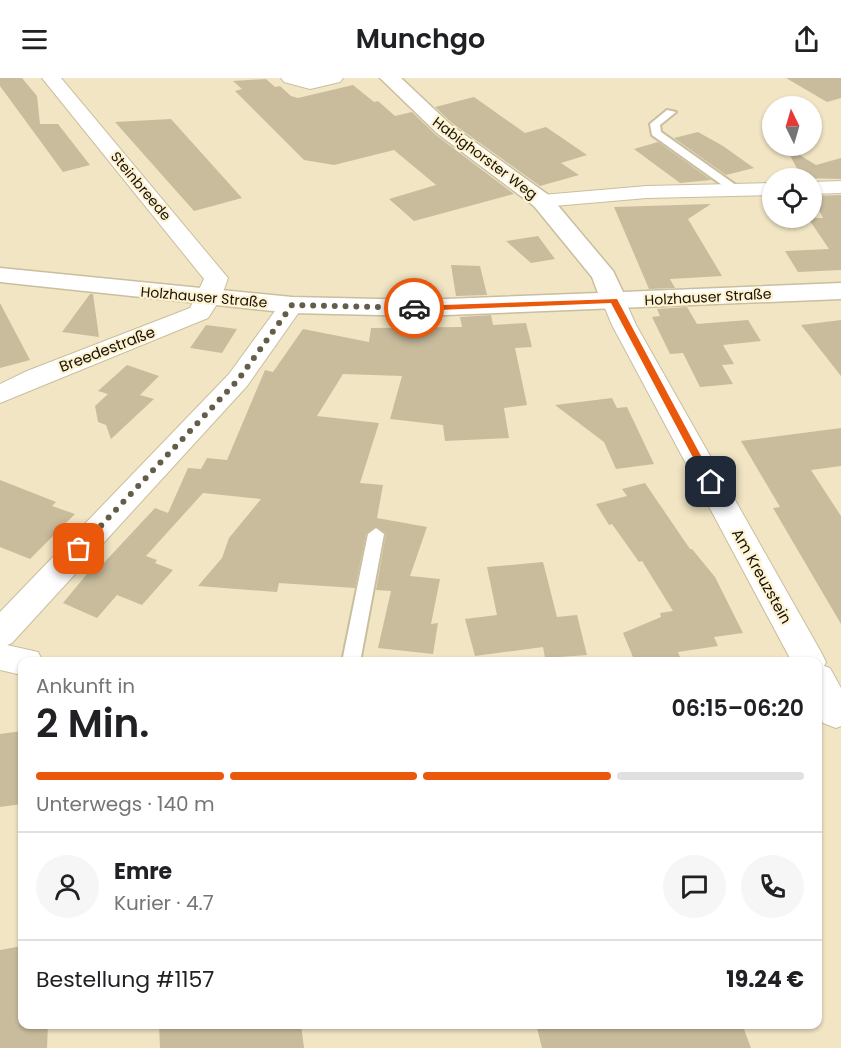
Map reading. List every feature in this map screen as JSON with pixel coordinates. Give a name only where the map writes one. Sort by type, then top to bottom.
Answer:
[{"type":"street","name":"Steinbreede","points":[[51,78],[216,278],[210,298]]},
{"type":"street","points":[[290,78],[310,84],[334,78]]},
{"type":"street","name":"Habighorster Weg","points":[[390,78],[444,129],[542,201],[604,276],[614,301]]},
{"type":"street","points":[[822,188],[841,187]]},
{"type":"street","points":[[542,201],[647,192],[762,189]]},
{"type":"street","name":"Holzhauser Straße","points":[[0,275],[292,305],[421,308],[841,291]]},
{"type":"street","name":"Breedestraße","points":[[0,395],[36,377],[199,314],[210,298]]},
{"type":"street","name":"Am Kreuzstein","points":[[614,301],[624,325],[806,657]]},
{"type":"street","points":[[0,634],[238,380],[292,305]]},
{"type":"street","points":[[0,657],[18,660]]},
{"type":"street","points":[[822,688],[832,712]]},
{"type":"lane","points":[[671,112],[655,124],[656,133],[736,190]]},
{"type":"lane","points":[[352,657],[376,534]]},
{"type":"building","points":[[0,78],[22,78],[37,96],[40,124],[58,124],[90,165],[63,172],[0,86]]},
{"type":"building","points":[[786,78],[841,78],[841,98],[827,102],[822,99],[822,96],[817,96]]},
{"type":"building","points":[[266,79],[275,87],[280,86],[291,96],[298,98],[353,85],[374,102],[378,101],[395,116],[412,112],[436,135],[514,194],[414,221],[389,199],[436,185],[394,150],[334,165],[304,160],[235,91],[242,89],[233,81]]},
{"type":"building","points":[[474,97],[525,133],[546,127],[587,155],[561,163],[579,175],[540,186],[452,123],[435,107]]},
{"type":"building","points":[[171,119],[242,198],[194,211],[115,122]]},
{"type":"building","points":[[698,132],[754,168],[726,175],[674,138]]},
{"type":"building","points":[[658,142],[711,180],[680,183],[634,149]]},
{"type":"building","points":[[790,156],[801,156],[816,165],[841,158],[841,179],[822,179],[822,168],[797,168]]},
{"type":"building","points":[[841,195],[841,270],[798,272],[785,251],[829,249],[815,228],[822,228],[822,196]]},
{"type":"building","points":[[711,204],[688,219],[722,276],[670,279],[675,288],[649,289],[614,207]]},
{"type":"building","points":[[538,236],[555,259],[531,263],[506,241]]},
{"type":"building","points":[[451,265],[480,266],[487,295],[456,296]]},
{"type":"building","points":[[90,294],[93,294],[99,337],[62,332]]},
{"type":"building","points":[[0,303],[30,360],[0,368]]},
{"type":"building","points":[[687,307],[697,324],[748,320],[761,341],[723,345],[734,364],[722,365],[733,384],[700,387],[683,353],[670,354],[652,317],[660,316],[657,309]]},
{"type":"building","points":[[491,315],[493,325],[526,323],[532,347],[515,348],[527,405],[504,408],[509,438],[445,441],[443,425],[390,419],[402,376],[343,374],[317,416],[379,423],[360,483],[383,485],[377,518],[427,527],[410,576],[440,579],[431,624],[438,623],[433,654],[378,648],[391,591],[376,590],[386,534],[376,526],[366,534],[355,588],[279,583],[277,592],[198,586],[222,558],[229,538],[261,499],[203,493],[146,556],[157,560],[155,563],[173,570],[142,605],[117,595],[97,618],[63,603],[91,569],[100,567],[155,508],[168,513],[188,468],[201,469],[207,458],[227,460],[265,370],[273,372],[303,329],[369,342],[371,328],[462,327],[460,317]]},
{"type":"building","points":[[841,320],[841,376],[801,325]]},
{"type":"building","points":[[206,325],[237,329],[222,353],[190,348]]},
{"type":"building","points":[[127,365],[159,376],[140,395],[154,399],[111,439],[106,425],[98,422],[95,406],[108,394],[98,391]]},
{"type":"building","points":[[612,398],[617,408],[627,407],[654,464],[616,469],[604,442],[555,405]]},
{"type":"building","points":[[841,428],[841,466],[811,470],[841,516],[841,624],[773,508],[780,507],[741,441]]},
{"type":"building","points":[[0,480],[56,502],[52,506],[75,514],[30,559],[0,547]]},
{"type":"building","points":[[645,483],[690,549],[715,577],[743,633],[714,637],[718,646],[678,652],[680,657],[633,657],[623,633],[661,617],[660,613],[673,611],[642,561],[639,562],[612,524],[609,525],[596,504],[627,496],[622,489]]},
{"type":"building","points":[[543,562],[557,617],[577,615],[587,655],[545,657],[543,647],[475,656],[465,619],[497,615],[487,567]]},
{"type":"building","points":[[18,732],[18,805],[0,807],[0,734]]},
{"type":"building","points":[[18,947],[18,1029],[48,1029],[47,1048],[0,1048],[0,950]]},
{"type":"building","points":[[159,1029],[302,1029],[304,1048],[160,1048]]},
{"type":"building","points":[[537,1029],[744,1029],[751,1048],[542,1048]]},
{"type":"way so far","points":[[79,549],[238,380],[292,305],[414,308]]},
{"type":"route","points":[[414,308],[614,301],[624,325],[711,482]]}]
